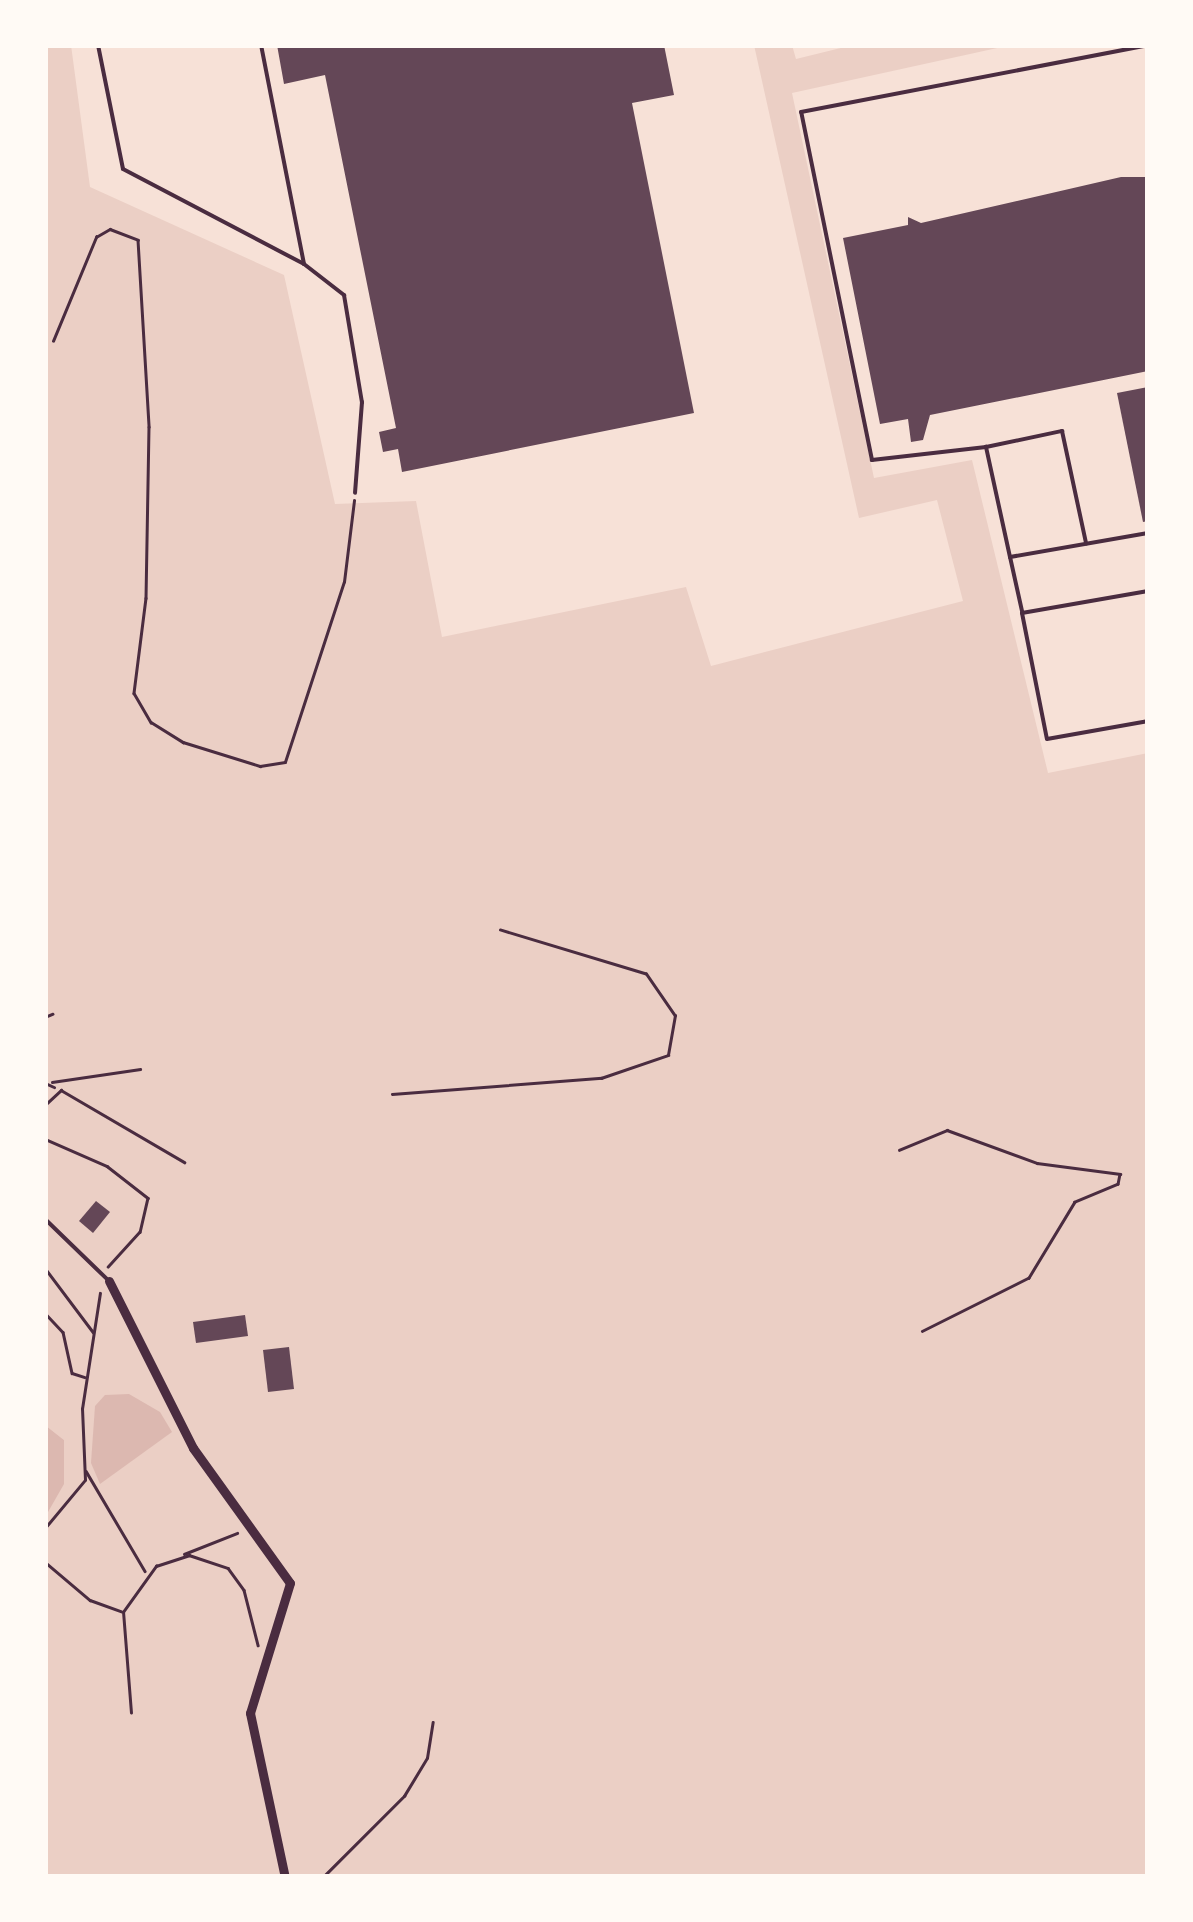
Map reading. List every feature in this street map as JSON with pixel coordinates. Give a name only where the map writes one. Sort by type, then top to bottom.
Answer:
[{"type":"street","points":[[106,1277],[193,1448],[254,1527],[290,1583],[250,1712],[285,1877]]},
{"type":"lane","points":[[98,45],[123,169],[304,264],[344,295],[362,402],[354,493]]},
{"type":"lane","points":[[261,45],[304,264]]},
{"type":"lane","points":[[1086,544],[1062,430],[986,448],[872,460],[801,112],[1148,45]]},
{"type":"lane","points":[[986,448],[1048,739],[1148,720]]},
{"type":"lane","points":[[1010,557],[1148,532]]},
{"type":"lane","points":[[1022,613],[1148,590]]},
{"type":"lane","points":[[45,1219],[106,1277]]},
{"type":"path","points":[[53,341],[96,237],[110,229],[138,240],[149,427],[146,598],[134,694],[151,722],[182,742],[260,766],[285,762],[344,582],[354,493]]},
{"type":"path","points":[[392,1094],[601,1078],[668,1055],[676,1016],[646,974],[500,930]]},
{"type":"path","points":[[45,1016],[52,1014]]},
{"type":"path","points":[[45,1083],[140,1069]]},
{"type":"path","points":[[52,1082],[55,1088],[184,1162]]},
{"type":"path","points":[[45,1105],[55,1088]]},
{"type":"path","points":[[899,1150],[947,1130],[1037,1163],[1120,1174],[1118,1184],[1074,1202],[1029,1278],[923,1331]]},
{"type":"path","points":[[45,1139],[107,1166],[148,1198],[140,1232],[106,1277],[86,1378],[86,1470],[76,1502],[45,1528]]},
{"type":"path","points":[[45,1268],[94,1334]]},
{"type":"path","points":[[45,1314],[63,1332],[72,1373],[86,1378]]},
{"type":"path","points":[[86,1470],[146,1573]]},
{"type":"path","points":[[130,1713],[123,1612],[146,1573],[254,1527]]},
{"type":"path","points":[[182,1555],[235,1575],[262,1666]]},
{"type":"path","points":[[45,1562],[90,1600],[123,1612]]},
{"type":"path","points":[[323,1877],[404,1796],[427,1758],[433,1722]]},
{"type":"shaded area","points":[[45,45],[71,45],[90,187],[284,275],[335,504],[416,501],[442,637],[686,587],[711,666],[963,601],[937,500],[859,518],[754,45],[792,45],[796,59],[853,45],[1011,45],[792,93],[874,478],[972,460],[1048,773],[1148,753],[1148,1877],[45,1877],[45,1509],[64,1440],[45,1425]]},
{"type":"shaded area","points":[[129,1394],[160,1412],[172,1432],[100,1484],[91,1463],[95,1406],[105,1395]]},
{"type":"shaded area","points":[[45,1425],[64,1440],[64,1484],[48,1512]]},
{"type":"building","points":[[277,45],[664,45],[674,95],[632,103],[694,413],[402,472],[398,449],[383,452],[379,432],[396,428],[325,75],[284,84]]},
{"type":"building","points":[[1121,177],[1148,177],[1148,371],[930,415],[923,440],[911,442],[908,419],[880,424],[843,238],[908,225],[908,217],[921,223]]},
{"type":"building","points":[[1148,387],[1148,521],[1143,522],[1117,393]]},
{"type":"building","points":[[96,1201],[110,1212],[93,1233],[79,1221]]},
{"type":"building","points":[[245,1315],[248,1336],[196,1343],[193,1322]]},
{"type":"building","points":[[289,1347],[294,1389],[268,1392],[263,1350]]}]
